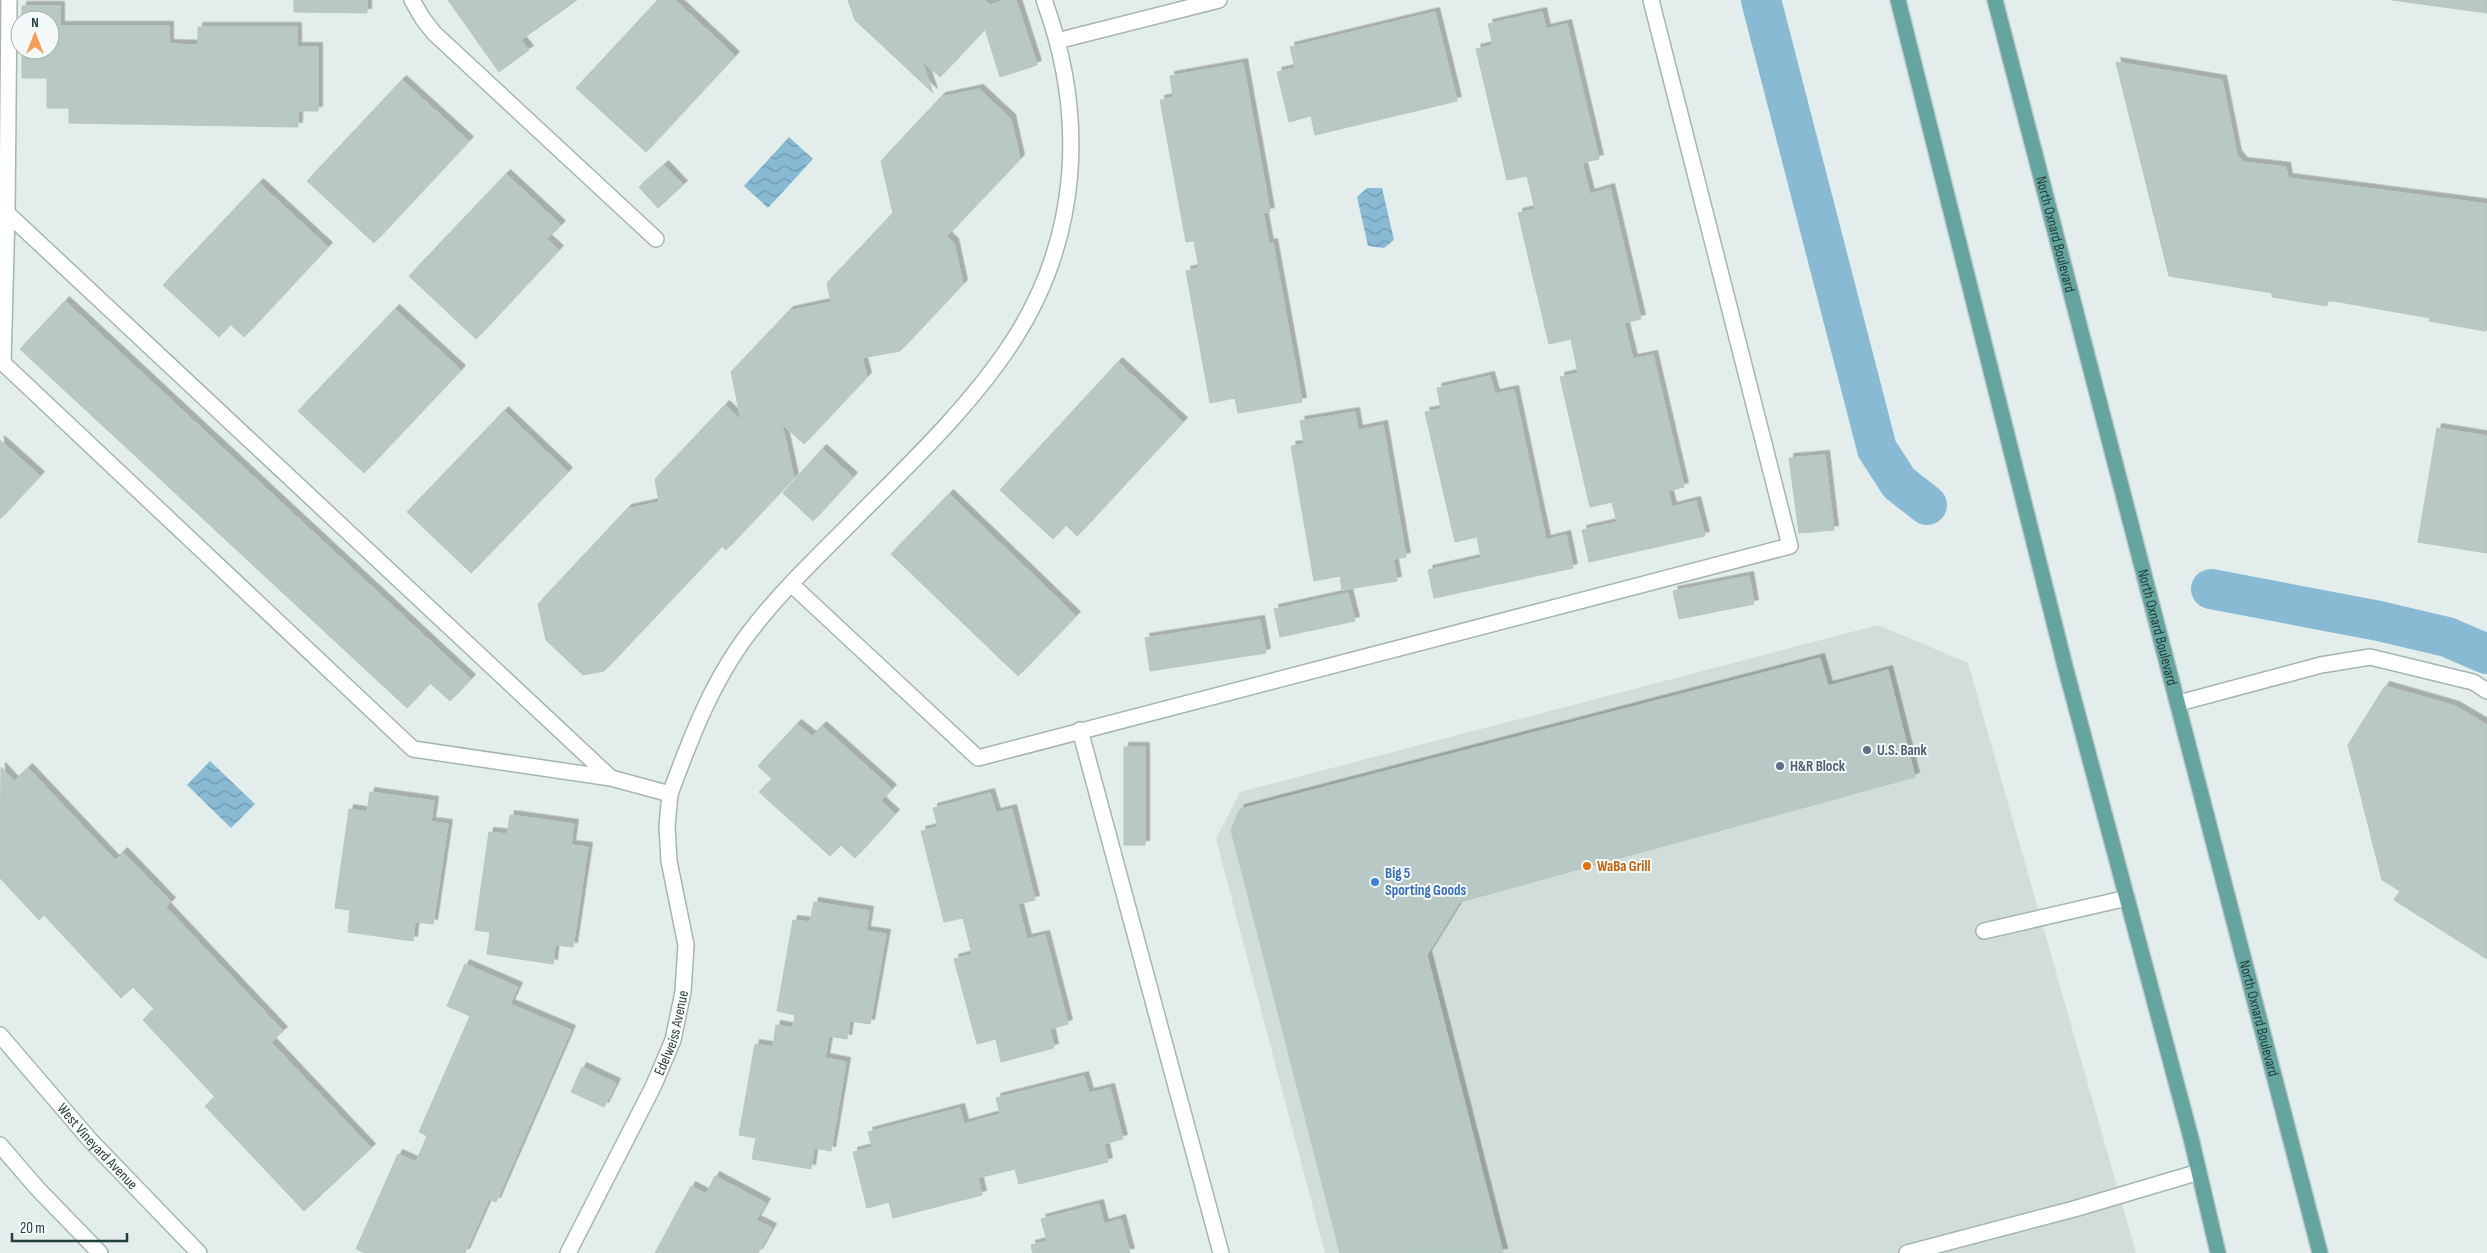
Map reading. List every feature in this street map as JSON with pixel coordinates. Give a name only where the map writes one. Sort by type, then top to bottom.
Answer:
[{"type":"main road","points":[[1898,0],[2066,670],[2199,1172],[2218,1253]]},
{"type":"main road","name":"North Oxnard Boulevard","points":[[1995,0],[2179,703],[2320,1253]]},
{"type":"street","points":[[9,0],[7,213],[3,363],[413,749],[611,778],[670,794]]},
{"type":"street","points":[[412,0],[423,19],[434,32],[656,239]]},
{"type":"street","name":"Edelweiss Avenue","points":[[568,1253],[653,1087],[673,1040],[683,992],[686,945],[669,860],[667,826],[670,794],[698,717],[733,656],[756,624],[791,584],[935,437],[1010,345],[1033,308],[1051,267],[1063,225],[1070,182],[1072,138],[1069,94],[1057,42],[1044,0]]},
{"type":"street","points":[[1057,42],[1219,0]]},
{"type":"street","points":[[791,584],[978,758],[1790,546],[1651,0]]},
{"type":"street","points":[[7,213],[611,778]]},
{"type":"street","points":[[2179,703],[2322,665],[2370,657],[2473,682],[2487,691]]},
{"type":"street","points":[[1080,730],[1221,1253]]},
{"type":"street","points":[[1984,930],[2127,898]]},
{"type":"street","name":"West Vineyard Avenue","points":[[0,1035],[90,1140],[199,1253]]},
{"type":"street","points":[[0,1146],[37,1188],[100,1253]]},
{"type":"street","points":[[1907,1253],[2074,1209],[2199,1172]]},
{"type":"shaded area","points":[[1878,625],[1968,663],[2136,1253],[1325,1253],[1216,839],[1240,792]]},
{"type":"water","points":[[789,137],[813,159],[768,208],[744,186]]},
{"type":"water","points":[[1367,188],[1382,188],[1394,240],[1384,248],[1368,246],[1357,197]]},
{"type":"water","points":[[210,761],[255,804],[231,828],[187,785]]},
{"type":"building","points":[[294,0],[367,0],[367,13],[294,12]]},
{"type":"building","points":[[448,0],[577,0],[521,40],[529,50],[499,72]]},
{"type":"building","points":[[658,0],[675,0],[735,56],[646,152],[576,88]]},
{"type":"building","points":[[848,0],[985,0],[990,5],[1006,0],[1016,0],[1037,65],[1000,77],[985,29],[940,77],[922,61],[933,93],[855,20]]},
{"type":"building","points":[[2392,0],[2487,0],[2487,13]]},
{"type":"building","points":[[22,6],[60,6],[60,10],[22,10]]},
{"type":"building","points":[[1435,12],[1457,101],[1315,135],[1311,116],[1289,122],[1277,72],[1295,68],[1290,47]]},
{"type":"building","points":[[1542,12],[1546,29],[1567,24],[1599,159],[1582,163],[1590,194],[1610,188],[1641,319],[1624,323],[1633,359],[1653,355],[1684,487],[1668,491],[1672,507],[1696,501],[1705,536],[1589,562],[1582,530],[1617,522],[1612,502],[1590,507],[1560,377],[1578,373],[1571,339],[1549,344],[1518,213],[1535,209],[1527,176],[1507,180],[1476,49],[1493,45],[1488,24]]},
{"type":"building","points":[[60,26],[169,26],[169,44],[198,45],[198,27],[297,27],[297,47],[318,47],[318,111],[298,111],[298,127],[69,123],[69,108],[47,108],[47,78],[22,78],[22,60],[60,60]]},
{"type":"building","points":[[2116,62],[2222,80],[2237,155],[2243,162],[2286,167],[2288,178],[2487,204],[2487,329],[2485,331],[2429,321],[2430,318],[2328,300],[2327,306],[2272,297],[2272,293],[2169,276]]},
{"type":"building","points":[[1243,63],[1270,212],[1263,213],[1269,244],[1273,243],[1302,402],[1238,413],[1235,398],[1210,403],[1186,271],[1199,268],[1194,241],[1186,242],[1160,100],[1173,97],[1170,76]]},
{"type":"building","points":[[402,80],[469,141],[374,243],[307,181]]},
{"type":"building","points":[[979,89],[1011,119],[1020,159],[947,236],[954,243],[963,284],[900,351],[862,358],[867,377],[804,444],[782,424],[794,478],[726,550],[722,546],[604,671],[583,675],[546,640],[538,604],[627,509],[659,502],[655,479],[725,405],[741,420],[731,372],[789,311],[831,302],[827,283],[893,213],[881,161],[941,97]]},
{"type":"building","points":[[664,165],[683,185],[658,208],[639,187]]},
{"type":"building","points":[[506,174],[561,225],[547,239],[559,250],[476,339],[409,276]]},
{"type":"building","points":[[259,183],[328,247],[244,337],[230,324],[219,337],[163,285]]},
{"type":"building","points":[[65,301],[471,679],[450,701],[430,683],[407,708],[20,349]]},
{"type":"building","points":[[395,309],[461,370],[364,473],[298,411]]},
{"type":"building","points":[[1118,362],[1183,422],[1077,536],[1066,525],[1053,539],[1000,490]]},
{"type":"building","points":[[1490,376],[1495,394],[1514,390],[1546,540],[1566,535],[1573,568],[1434,598],[1428,570],[1481,558],[1477,537],[1455,542],[1425,412],[1441,409],[1437,388]]},
{"type":"building","points":[[504,411],[568,472],[471,573],[407,512]]},
{"type":"building","points":[[1355,412],[1358,430],[1383,425],[1406,557],[1393,559],[1397,581],[1342,590],[1340,576],[1314,581],[1291,446],[1304,444],[1300,421]]},
{"type":"building","points":[[2437,428],[2487,436],[2487,553],[2418,542]]},
{"type":"building","points":[[0,440],[40,476],[0,519]]},
{"type":"building","points":[[822,449],[853,477],[813,521],[783,493]]},
{"type":"building","points":[[1825,455],[1834,530],[1799,533],[1789,458]]},
{"type":"building","points":[[949,494],[1076,616],[1018,676],[891,554]]},
{"type":"building","points":[[1749,576],[1754,604],[1679,619],[1673,591]]},
{"type":"building","points":[[1348,593],[1355,621],[1280,637],[1274,609]]},
{"type":"building","points":[[1260,620],[1266,653],[1150,671],[1145,638]]},
{"type":"building","points":[[1820,658],[1828,686],[1888,670],[1915,777],[1460,902],[1427,955],[1503,1253],[1340,1253],[1231,830],[1240,809]]},
{"type":"building","points":[[2385,686],[2455,706],[2487,725],[2487,959],[2394,900],[2400,891],[2382,880],[2348,745]]},
{"type":"building","points":[[797,724],[812,736],[822,726],[892,789],[881,801],[895,814],[855,858],[841,845],[830,856],[759,792],[772,779],[758,766]]},
{"type":"building","points":[[1124,747],[1145,747],[1145,845],[1124,845]]},
{"type":"building","points":[[1,767],[14,781],[28,768],[115,860],[123,852],[171,902],[166,907],[283,1031],[271,1042],[371,1148],[304,1211],[205,1106],[215,1097],[143,1020],[154,1009],[133,987],[121,998],[44,915],[39,920],[0,878]]},
{"type":"building","points":[[370,792],[434,801],[431,822],[448,824],[433,924],[415,922],[413,941],[348,932],[350,910],[335,908],[349,809],[367,812]]},
{"type":"building","points":[[990,793],[996,813],[1012,809],[1035,900],[1018,904],[1027,939],[1045,935],[1068,1024],[1050,1029],[1054,1048],[1001,1062],[996,1039],[977,1044],[954,959],[972,954],[963,918],[944,922],[921,831],[938,827],[933,808]]},
{"type":"building","points":[[510,815],[574,824],[571,845],[588,847],[573,947],[555,945],[553,964],[487,954],[490,932],[475,930],[489,832],[507,834]]},
{"type":"building","points":[[814,902],[869,911],[866,931],[886,934],[870,1024],[850,1021],[847,1039],[829,1036],[825,1058],[846,1062],[831,1151],[814,1148],[811,1169],[752,1159],[756,1138],[739,1135],[755,1044],[773,1047],[776,1025],[793,1028],[795,1015],[777,1011],[793,920],[810,922]]},
{"type":"building","points":[[465,964],[518,987],[510,1004],[571,1030],[496,1202],[489,1199],[465,1253],[365,1253],[356,1249],[398,1154],[416,1162],[427,1136],[419,1132],[470,1016],[447,1006]]},
{"type":"building","points":[[582,1067],[616,1083],[604,1107],[571,1092]]},
{"type":"building","points":[[1084,1076],[1089,1093],[1110,1088],[1123,1139],[1104,1144],[1108,1162],[1019,1184],[1015,1169],[978,1178],[982,1195],[893,1218],[889,1202],[867,1208],[853,1152],[872,1147],[868,1132],[960,1108],[964,1124],[1000,1114],[996,1098]]},
{"type":"building","points":[[715,1176],[766,1203],[756,1220],[772,1228],[758,1253],[655,1253],[691,1186],[706,1194]]},
{"type":"building","points":[[1099,1204],[1104,1224],[1121,1219],[1130,1253],[1033,1253],[1031,1245],[1047,1241],[1041,1219]]},
{"type":"building","points":[[1498,1233],[1503,1253],[1411,1253]]},
{"type":"waterway","points":[[1761,0],[1877,449],[1899,483],[1927,505]]},
{"type":"waterway","points":[[2211,589],[2379,621],[2447,637],[2487,654]]},
{"type":"place","name":"U.S. Bank","points":[[1867,750]]},
{"type":"place","name":"H&R Block","points":[[1780,766]]},
{"type":"place","name":"WaBa Grill","points":[[1587,866]]},
{"type":"place","name":"Big 5 Sporting Goods","points":[[1375,882]]}]
